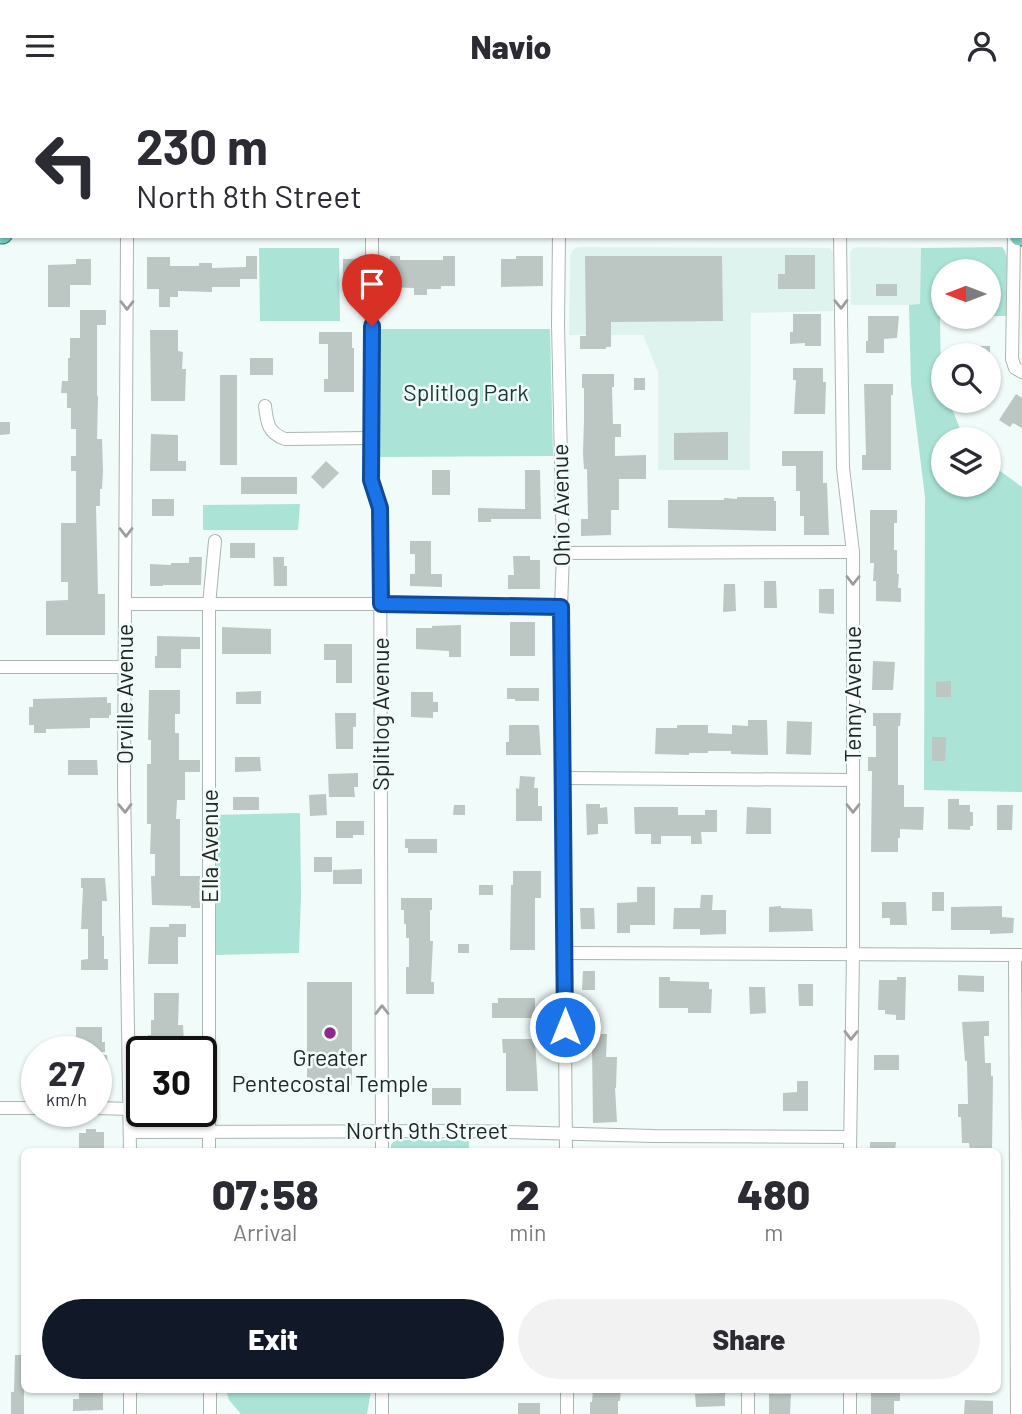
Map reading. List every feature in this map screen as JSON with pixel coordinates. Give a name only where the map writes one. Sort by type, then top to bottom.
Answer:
[{"type":"street","name":"Orville Avenue","points":[[127,238],[124,784],[129,1036]]},
{"type":"street","name":"Splitlog Avenue","points":[[372,238],[371,480],[380,508],[382,1148]]},
{"type":"street","name":"Ohio Avenue","points":[[559,238],[566,1148]]},
{"type":"street","name":"Tenny Avenue","points":[[840,238],[843,468],[853,552],[850,1148]]},
{"type":"street","points":[[1014,238],[1012,359],[1015,368],[1022,372]]},
{"type":"street","points":[[265,406],[270,428],[276,436],[285,439],[371,438]]},
{"type":"street","name":"Ella Avenue","points":[[209,1148],[209,605],[215,541]]},
{"type":"street","points":[[563,552],[853,552]]},
{"type":"street","points":[[125,604],[561,607]]},
{"type":"street","points":[[0,667],[124,667]]},
{"type":"street","points":[[563,778],[853,781]]},
{"type":"street","points":[[565,953],[1018,955],[1017,1414]]},
{"type":"street","points":[[0,1108],[21,1108]]},
{"type":"street","name":"Orville Avenue","points":[[130,1127],[130,1148]]},
{"type":"street","name":"North 9th Street","points":[[130,1132],[566,1132],[653,1136],[850,1137]]},
{"type":"street","points":[[746,1137],[746,1148]]},
{"type":"street","points":[[130,1393],[130,1414]]},
{"type":"street","points":[[210,1393],[210,1414]]},
{"type":"street","points":[[382,1393],[382,1414]]},
{"type":"street","points":[[567,1393],[567,1414]]},
{"type":"street","points":[[748,1393],[748,1414]]},
{"type":"street","points":[[850,1393],[850,1414]]},
{"type":"shaded area","points":[[578,247],[830,248],[833,253],[833,311],[751,313],[750,470],[658,470],[658,372],[643,335],[569,335],[570,256]]},
{"type":"shaded area","points":[[921,248],[920,305],[851,305],[850,254],[852,249]]},
{"type":"green space","points":[[1002,247],[1007,258],[1006,316],[1001,316],[1001,259],[931,259],[931,329],[940,329],[940,343],[931,343],[931,413],[954,413],[959,427],[931,427],[931,497],[1001,497],[1001,472],[1022,487],[1022,792],[924,790],[925,497],[911,384],[909,305],[920,304],[921,248]]},
{"type":"green space","points":[[259,248],[339,248],[340,321],[260,321]]},
{"type":"green space","name":"Splitlog Park","points":[[378,329],[550,329],[553,456],[378,457]]},
{"type":"green space","points":[[300,504],[298,530],[203,530],[203,505]]},
{"type":"green space","points":[[300,813],[299,953],[214,955],[214,815]]},
{"type":"green space","points":[[395,1140],[469,1140],[469,1148],[391,1148]]},
{"type":"green space","points":[[227,1393],[370,1393],[367,1414],[241,1414],[229,1400]]},
{"type":"building","points":[[785,255],[815,255],[815,289],[778,289],[778,274],[785,274]]},
{"type":"building","points":[[246,256],[257,256],[257,279],[240,279],[240,287],[212,287],[212,292],[178,291],[178,297],[170,297],[170,307],[159,307],[159,289],[147,289],[147,257],[170,257],[170,266],[212,263],[212,268],[246,267]]},
{"type":"building","points":[[390,256],[400,256],[400,260],[443,260],[443,256],[455,256],[455,286],[427,289],[427,295],[414,295],[414,288],[386,287],[386,266],[390,266]]},
{"type":"building","points":[[516,256],[543,256],[543,286],[501,287],[501,259],[516,259]]},
{"type":"building","points":[[585,256],[722,256],[723,321],[611,322],[611,347],[580,349],[580,336],[586,336]]},
{"type":"building","points":[[76,259],[91,259],[91,285],[70,285],[70,307],[48,307],[48,265],[76,264]]},
{"type":"building","points":[[343,259],[361,259],[361,289],[343,289]]},
{"type":"building","points":[[876,284],[897,284],[897,296],[876,296]]},
{"type":"building","points":[[80,310],[106,310],[106,325],[97,325],[97,439],[102,439],[103,471],[100,506],[96,506],[98,594],[105,594],[105,635],[46,635],[46,601],[68,600],[68,582],[61,582],[61,523],[76,523],[76,471],[71,471],[71,456],[76,456],[76,429],[71,429],[71,408],[67,408],[67,393],[61,393],[62,381],[68,381],[70,338],[80,338]]},
{"type":"building","points":[[793,314],[821,314],[821,346],[790,344]]},
{"type":"building","points":[[868,316],[899,316],[897,338],[884,339],[884,353],[866,353]]},
{"type":"building","points":[[150,330],[178,330],[178,351],[183,352],[182,369],[186,369],[185,401],[151,401]]},
{"type":"building","points":[[319,332],[352,332],[354,392],[324,392],[324,379],[328,379],[328,344],[319,344]]},
{"type":"building","points":[[250,358],[273,358],[273,375],[250,375]]},
{"type":"building","points":[[793,368],[823,368],[823,382],[826,382],[825,414],[794,414],[796,380],[793,380]]},
{"type":"building","points":[[582,374],[614,374],[613,424],[621,424],[621,437],[615,437],[615,456],[646,455],[646,479],[619,479],[619,510],[611,510],[611,535],[581,536],[581,519],[588,519],[587,469],[584,469],[583,454]]},
{"type":"building","points":[[220,375],[237,375],[237,465],[220,465]]},
{"type":"building","points":[[634,378],[645,378],[645,390],[634,390]]},
{"type":"building","points":[[864,384],[893,384],[891,470],[862,470],[862,455],[866,455]]},
{"type":"building","points":[[1016,394],[1022,398],[1022,428],[1013,423],[1010,427],[999,420]]},
{"type":"building","points":[[0,422],[10,422],[10,434],[0,435]]},
{"type":"building","points":[[728,432],[728,460],[674,460],[674,433]]},
{"type":"building","points":[[151,434],[178,435],[178,461],[186,461],[186,471],[150,471]]},
{"type":"building","points":[[782,451],[823,451],[823,483],[827,483],[829,535],[804,535],[804,516],[800,516],[800,491],[796,491],[796,466],[782,466]]},
{"type":"building","points":[[326,461],[339,473],[323,489],[311,477]]},
{"type":"building","points":[[432,470],[450,470],[450,495],[432,495]]},
{"type":"building","points":[[525,470],[540,470],[541,519],[491,519],[491,522],[478,522],[478,508],[525,509]]},
{"type":"building","points":[[241,477],[297,477],[297,494],[241,494]]},
{"type":"building","points":[[737,497],[774,497],[776,531],[668,528],[668,500],[724,500]]},
{"type":"building","points":[[152,499],[174,499],[174,516],[152,516]]},
{"type":"building","points":[[870,510],[897,510],[894,550],[897,550],[901,602],[876,601],[874,563],[870,563]]},
{"type":"building","points":[[410,541],[431,541],[431,574],[442,574],[442,587],[410,586],[410,574],[415,574],[415,554],[410,554]]},
{"type":"building","points":[[230,543],[255,543],[255,558],[230,558]]},
{"type":"building","points":[[513,556],[530,556],[530,560],[540,560],[540,589],[508,589],[508,575],[514,575]]},
{"type":"building","points":[[189,557],[202,557],[201,585],[150,586],[150,564],[189,563]]},
{"type":"building","points":[[273,557],[284,557],[287,586],[274,586]]},
{"type":"building","points":[[764,581],[776,581],[777,608],[764,608]]},
{"type":"building","points":[[724,584],[735,584],[736,611],[723,612]]},
{"type":"building","points":[[819,589],[834,589],[834,614],[819,613]]},
{"type":"building","points":[[510,622],[535,622],[535,656],[510,656]]},
{"type":"building","points":[[461,625],[461,657],[449,657],[449,651],[416,649],[416,628]]},
{"type":"building","points":[[222,627],[271,629],[271,654],[222,654]]},
{"type":"building","points":[[157,636],[200,637],[200,649],[181,649],[181,668],[155,668]]},
{"type":"building","points":[[324,644],[352,644],[352,683],[336,683],[336,660],[324,660]]},
{"type":"building","points":[[873,661],[895,662],[893,690],[872,690]]},
{"type":"building","points":[[951,681],[951,697],[936,697],[936,682]]},
{"type":"building","points":[[507,688],[539,688],[539,701],[507,699]]},
{"type":"building","points":[[149,690],[180,690],[180,714],[175,714],[175,733],[179,733],[179,760],[200,760],[200,772],[185,772],[185,800],[177,800],[176,819],[180,819],[180,876],[200,876],[200,908],[152,905],[151,876],[155,876],[155,854],[150,854],[151,824],[147,824],[147,764],[151,764],[151,740],[148,740]]},
{"type":"building","points":[[261,691],[261,704],[236,704],[236,692]]},
{"type":"building","points":[[411,692],[433,692],[433,702],[438,702],[438,712],[433,712],[433,718],[411,717]]},
{"type":"building","points":[[107,697],[107,703],[111,703],[111,715],[109,718],[90,718],[90,728],[46,729],[46,733],[34,733],[34,725],[29,725],[29,707],[33,707],[33,699]]},
{"type":"building","points":[[335,713],[356,713],[353,749],[336,749]]},
{"type":"building","points":[[873,713],[901,713],[898,726],[898,785],[904,785],[904,807],[924,807],[923,830],[900,829],[898,852],[871,852],[872,771],[868,771],[868,757],[876,757],[876,726],[873,726]]},
{"type":"building","points":[[748,720],[767,720],[768,755],[731,754],[731,751],[708,751],[689,755],[655,754],[656,728],[708,725],[708,733],[732,734],[732,725],[748,726]]},
{"type":"building","points":[[787,721],[812,722],[811,755],[786,754]]},
{"type":"building","points":[[509,725],[539,725],[541,755],[506,755]]},
{"type":"building","points":[[932,737],[946,737],[945,761],[932,761]]},
{"type":"building","points":[[235,757],[260,757],[261,771],[235,772]]},
{"type":"building","points":[[68,760],[97,760],[98,775],[68,775]]},
{"type":"building","points":[[358,773],[358,787],[354,787],[355,797],[329,797],[328,774]]},
{"type":"building","points":[[520,776],[535,777],[534,788],[538,788],[538,806],[542,806],[542,821],[516,821],[516,788],[519,789]]},
{"type":"building","points":[[326,794],[327,815],[310,816],[309,795]]},
{"type":"building","points":[[233,797],[259,797],[259,810],[233,810]]},
{"type":"building","points":[[948,799],[959,799],[959,805],[970,805],[973,826],[970,826],[970,830],[948,829]]},
{"type":"building","points":[[586,804],[607,807],[608,824],[598,824],[598,834],[587,835]]},
{"type":"building","points":[[454,805],[465,805],[465,815],[453,815]]},
{"type":"building","points":[[997,805],[1013,805],[1012,830],[997,830]]},
{"type":"building","points":[[634,807],[678,807],[678,815],[705,815],[705,810],[717,810],[717,832],[701,832],[702,844],[691,844],[691,836],[661,836],[661,844],[651,844],[651,834],[635,834]]},
{"type":"building","points":[[747,807],[771,808],[771,834],[746,834]]},
{"type":"building","points":[[336,821],[364,821],[364,835],[336,838]]},
{"type":"building","points":[[405,839],[437,839],[437,853],[408,853]]},
{"type":"building","points":[[314,857],[332,857],[332,872],[314,872]]},
{"type":"building","points":[[362,869],[362,884],[333,884],[333,870]]},
{"type":"building","points":[[513,871],[541,871],[541,898],[535,898],[535,950],[510,950]]},
{"type":"building","points":[[81,878],[105,878],[107,901],[102,901],[102,936],[108,970],[81,970],[81,960],[88,959],[88,929],[81,929]]},
{"type":"building","points":[[479,885],[493,885],[493,895],[479,895]]},
{"type":"building","points":[[637,887],[655,887],[655,925],[630,925],[630,933],[617,933],[617,903],[637,902]]},
{"type":"building","points":[[932,892],[944,892],[944,911],[932,911]]},
{"type":"building","points":[[701,895],[713,895],[712,910],[726,910],[726,934],[700,935],[700,929],[673,929],[674,908],[700,908]]},
{"type":"building","points":[[401,898],[432,898],[430,941],[433,941],[431,982],[434,982],[434,994],[406,994],[409,938],[406,938]]},
{"type":"building","points":[[882,902],[906,902],[907,925],[890,925],[890,918],[882,918]]},
{"type":"building","points":[[1002,906],[1002,917],[1014,918],[1013,933],[990,934],[990,930],[951,930],[951,907]]},
{"type":"building","points":[[769,907],[812,909],[813,931],[769,932]]},
{"type":"building","points":[[580,908],[594,908],[595,929],[581,929]]},
{"type":"building","points":[[169,924],[186,924],[186,937],[178,937],[178,964],[148,964],[150,927],[169,927]]},
{"type":"building","points":[[458,944],[469,944],[469,953],[458,953]]},
{"type":"building","points":[[583,971],[595,971],[595,990],[582,990]]},
{"type":"building","points":[[958,975],[984,976],[984,992],[958,991]]},
{"type":"building","points":[[659,977],[670,977],[670,981],[709,982],[709,989],[712,989],[711,1013],[688,1013],[688,1008],[659,1008]]},
{"type":"building","points":[[897,977],[906,977],[905,1020],[896,1020],[896,1015],[878,1010],[879,980],[897,980]]},
{"type":"building","name":"Greater Pentecostal Temple","points":[[307,982],[352,982],[352,1085],[307,1085]]},
{"type":"building","points":[[798,984],[813,984],[813,1006],[799,1006]]},
{"type":"building","points":[[749,987],[765,987],[766,1013],[750,1014]]},
{"type":"building","points":[[154,993],[179,993],[178,1025],[183,1025],[184,1036],[148,1036],[151,1035],[151,1020],[154,1020]]},
{"type":"building","points":[[498,998],[535,998],[535,1018],[492,1018],[492,1003],[498,1003]]},
{"type":"building","points":[[582,1019],[601,1019],[601,1034],[607,1034],[606,1057],[617,1057],[617,1122],[593,1123],[592,1045],[581,1045]]},
{"type":"building","points":[[989,1021],[989,1036],[984,1036],[985,1063],[991,1063],[993,1076],[992,1148],[970,1148],[969,1143],[962,1143],[958,1104],[968,1104],[967,1061],[962,1022]]},
{"type":"building","points":[[76,1027],[102,1027],[102,1036],[76,1036]]},
{"type":"building","points":[[502,1039],[535,1039],[538,1091],[506,1091],[506,1053],[503,1053]]},
{"type":"building","points":[[874,1055],[899,1055],[899,1070],[874,1070]]},
{"type":"building","points":[[797,1081],[808,1081],[808,1111],[783,1111],[783,1093],[797,1092]]},
{"type":"building","points":[[432,1088],[461,1088],[461,1105],[432,1105]]},
{"type":"building","points":[[86,1129],[104,1132],[104,1148],[79,1148],[79,1133],[86,1133]]},
{"type":"building","points":[[870,1142],[896,1142],[895,1148],[870,1148]]},
{"type":"building","points":[[15,1355],[21,1355],[24,1414],[11,1414],[11,1392],[14,1392]]},
{"type":"building","points":[[79,1393],[103,1393],[103,1410],[73,1411],[73,1399],[79,1399]]},
{"type":"building","points":[[593,1393],[621,1393],[618,1414],[590,1414]]},
{"type":"building","points":[[725,1393],[725,1406],[696,1407],[695,1394]]},
{"type":"building","points":[[871,1393],[900,1393],[900,1401],[894,1401],[894,1414],[871,1414]]},
{"type":"building","points":[[769,1394],[791,1394],[790,1414],[769,1414]]},
{"type":"building","points":[[965,1400],[993,1401],[993,1414],[964,1414]]},
{"type":"building","points":[[518,1403],[540,1403],[540,1414],[518,1414]]},
{"type":"place","name":"Greater Pentecostal Temple","points":[[330,1033]]},
{"type":"route","points":[[372,326],[371,480],[380,508],[381,604],[561,607],[565,1027]]}]
